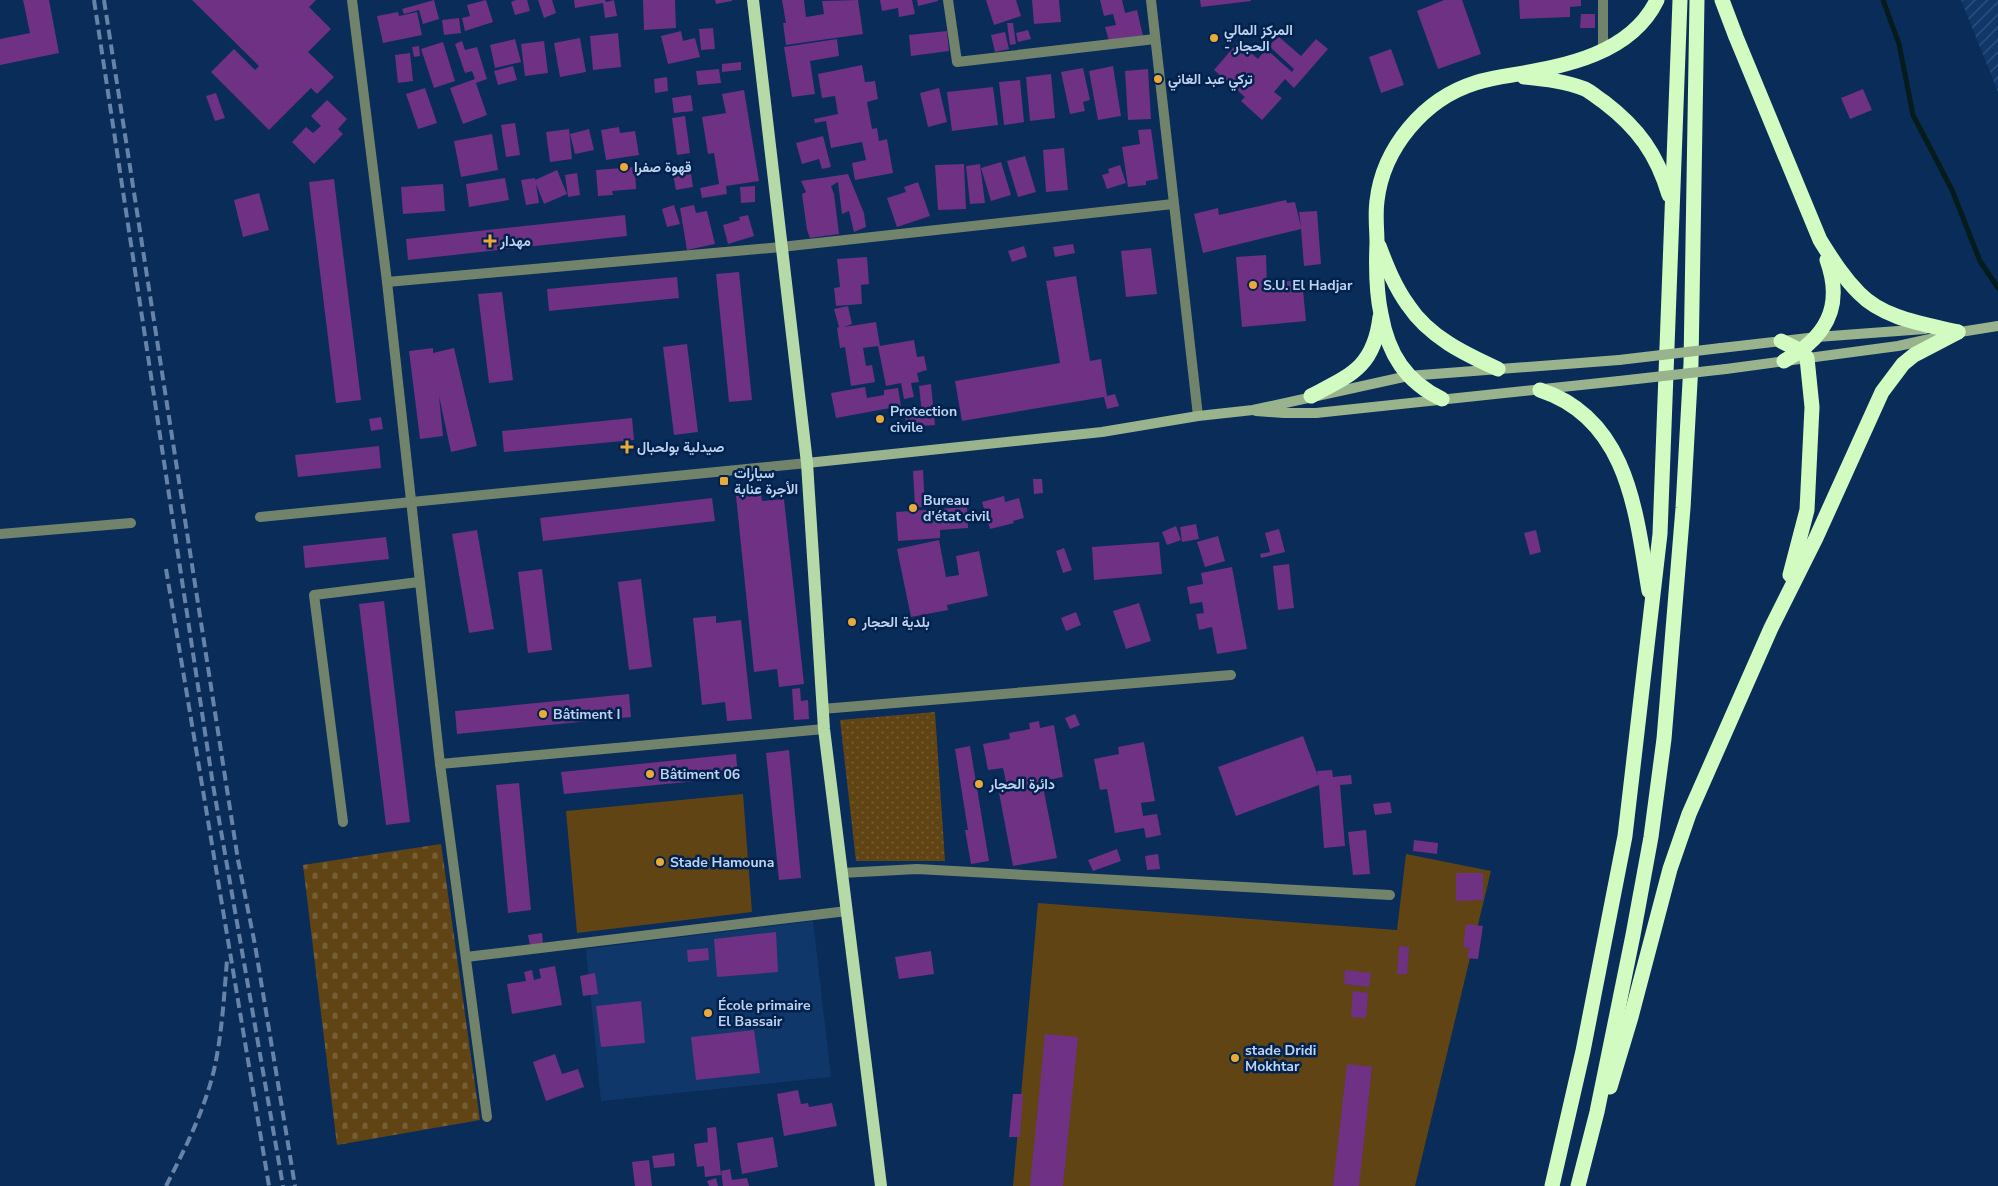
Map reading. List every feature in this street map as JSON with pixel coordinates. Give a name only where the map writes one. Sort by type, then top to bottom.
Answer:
[{"type":"highway","points":[[1442,399],[1420,388],[1408,376],[1389,340],[1380,313],[1377,281],[1377,200],[1388,162],[1409,128],[1422,114],[1455,91],[1493,78],[1584,59],[1619,42],[1636,29],[1657,0]]},
{"type":"highway","points":[[1552,1186],[1583,1050],[1625,836],[1652,610],[1660,534],[1680,0]]},
{"type":"highway","points":[[1578,1186],[1597,1112],[1651,837],[1664,739],[1683,508],[1691,364],[1697,0]]},
{"type":"highway","points":[[1722,0],[1820,240],[1832,275],[1832,304],[1817,337],[1804,355],[1784,361]]},
{"type":"highway","points":[[1512,75],[1557,81],[1586,90],[1611,108],[1644,139],[1662,171],[1673,210]]},
{"type":"highway","points":[[1377,240],[1400,293],[1408,306],[1423,323],[1460,350],[1498,369]]},
{"type":"highway","points":[[1820,240],[1838,268],[1860,294],[1873,304],[1901,317],[1964,331]]},
{"type":"highway","points":[[1311,396],[1353,373],[1364,362],[1376,342],[1380,313]]},
{"type":"highway","points":[[1597,1112],[1610,1086],[1618,1062],[1670,869],[1689,814],[1771,628],[1816,538],[1882,392],[1902,364],[1914,355],[1964,331]]},
{"type":"highway","points":[[1771,628],[1796,557],[1807,510],[1812,407],[1804,355],[1781,341]]},
{"type":"highway","points":[[1540,390],[1554,395],[1587,417],[1611,447],[1628,482],[1639,523],[1652,610]]},
{"type":"main road","points":[[753,0],[807,463],[824,730],[881,1186]]},
{"type":"main road","points":[[1804,355],[1898,346],[1964,331],[1998,326]]},
{"type":"main road","points":[[807,463],[1102,432],[1198,416],[1253,410],[1408,376],[1619,360],[1817,337],[1912,329],[1964,331]]},
{"type":"main road","points":[[1253,410],[1284,413],[1316,413],[1540,390],[1784,361]]},
{"type":"street","points":[[352,0],[387,282],[440,764],[487,1117]]},
{"type":"street","points":[[948,0],[957,62],[1155,39]]},
{"type":"street","points":[[1150,0],[1198,416]]},
{"type":"street","points":[[1603,0],[1603,50]]},
{"type":"street","points":[[387,282],[781,247],[1173,204]]},
{"type":"street","points":[[260,518],[410,501],[807,463]]},
{"type":"street","points":[[0,534],[131,523]]},
{"type":"street","points":[[343,822],[314,595],[419,582]]},
{"type":"street","points":[[822,709],[1231,675]]},
{"type":"street","points":[[440,764],[824,730]]},
{"type":"street","points":[[842,873],[916,869],[1390,895]]},
{"type":"street","points":[[466,957],[847,911]]},
{"type":"shaded area","points":[[1961,0],[1998,0],[1998,92]]},
{"type":"shaded area","name":"École primaire El Bassair","points":[[813,921],[831,1077],[601,1101],[586,949]]},
{"type":"green space","points":[[935,712],[945,861],[856,861],[840,720]]},
{"type":"green space","name":"Stade Hamouna","points":[[743,794],[752,912],[577,933],[566,811]]},
{"type":"green space","points":[[441,844],[480,1120],[337,1145],[303,865]]},
{"type":"green space","name":"stade Dridi Mokhtar","points":[[1406,854],[1491,871],[1415,1186],[1013,1186],[1038,903],[1397,930]]},
{"type":"building","points":[[23,0],[49,0],[59,53],[0,65],[0,39],[30,33]]},
{"type":"building","points":[[192,0],[316,0],[309,7],[331,29],[308,52],[334,77],[317,94],[311,88],[269,130],[211,72],[234,49],[255,70],[259,66]]},
{"type":"building","points":[[434,0],[439,19],[423,24],[419,10],[404,14],[402,9]]},
{"type":"building","points":[[486,0],[493,22],[465,31],[462,18],[470,16],[467,5]]},
{"type":"building","points":[[527,0],[530,11],[515,15],[511,2]]},
{"type":"building","points":[[538,0],[552,0],[556,13],[544,18]]},
{"type":"building","points":[[574,0],[605,0],[606,2],[614,0],[617,16],[605,18],[603,3],[575,8]]},
{"type":"building","points":[[643,0],[675,0],[676,28],[644,30]]},
{"type":"building","points":[[715,0],[732,0],[732,1],[716,4]]},
{"type":"building","points":[[782,0],[804,0],[806,17],[824,14],[822,1],[858,0],[863,34],[786,45],[783,23],[786,23]]},
{"type":"building","points":[[880,0],[912,0],[915,14],[899,17],[898,8],[882,11]]},
{"type":"building","points":[[917,0],[938,0],[938,1],[918,6]]},
{"type":"building","points":[[986,0],[1016,0],[1021,16],[994,25]]},
{"type":"building","points":[[1032,0],[1059,0],[1061,22],[1034,24]]},
{"type":"building","points":[[1100,0],[1122,0],[1125,13],[1137,10],[1143,36],[1110,44],[1105,27],[1116,25],[1113,14],[1104,16]]},
{"type":"building","points":[[1200,0],[1251,0],[1251,1],[1201,7]]},
{"type":"building","points":[[1444,0],[1462,0],[1481,54],[1438,69],[1417,11]]},
{"type":"building","points":[[1519,0],[1581,0],[1581,6],[1570,7],[1570,17],[1520,19]]},
{"type":"building","points":[[398,12],[399,16],[417,12],[422,35],[383,43],[377,16]]},
{"type":"building","points":[[1581,14],[1595,14],[1595,28],[1580,28]]},
{"type":"building","points":[[459,18],[461,33],[444,35],[442,20]]},
{"type":"building","points":[[1007,23],[1013,23],[1016,44],[1010,45]]},
{"type":"building","points":[[713,28],[715,49],[701,50],[699,29]]},
{"type":"building","points":[[1028,30],[1031,39],[1018,42],[1016,33]]},
{"type":"building","points":[[681,31],[683,41],[695,38],[700,57],[668,64],[661,36]]},
{"type":"building","points":[[947,31],[949,51],[911,56],[909,35]]},
{"type":"building","points":[[1005,32],[1009,49],[995,52],[991,35]]},
{"type":"building","points":[[618,33],[621,67],[593,70],[590,36]]},
{"type":"building","points":[[1278,36],[1301,56],[1316,39],[1328,49],[1294,88],[1285,79],[1274,92],[1282,98],[1262,120],[1241,101],[1245,97],[1214,70],[1238,42],[1258,59],[1266,49],[1292,72],[1294,69],[1269,46]]},
{"type":"building","points":[[580,38],[586,72],[560,77],[554,43]]},
{"type":"building","points":[[515,39],[521,62],[495,68],[490,45]]},
{"type":"building","points":[[837,39],[839,56],[810,61],[815,94],[792,97],[784,47]]},
{"type":"building","points":[[462,41],[465,50],[477,47],[487,79],[476,83],[487,115],[463,124],[450,88],[475,79],[472,71],[465,73],[455,44]]},
{"type":"building","points":[[544,41],[548,73],[525,76],[521,44]]},
{"type":"building","points":[[443,42],[455,81],[434,88],[421,49]]},
{"type":"building","points":[[419,46],[420,56],[414,57],[412,47]]},
{"type":"building","points":[[1391,49],[1404,85],[1381,93],[1369,57]]},
{"type":"building","points":[[410,53],[413,81],[398,83],[395,55]]},
{"type":"building","points":[[741,62],[741,70],[722,72],[722,64]]},
{"type":"building","points":[[862,65],[865,82],[875,81],[878,99],[867,102],[872,129],[877,128],[879,141],[887,139],[893,173],[855,180],[852,163],[866,160],[862,142],[831,148],[826,121],[815,123],[814,119],[838,114],[835,96],[822,98],[818,74]]},
{"type":"building","points":[[513,66],[517,80],[498,85],[494,71]]},
{"type":"building","points":[[1113,66],[1121,116],[1098,120],[1089,71]]},
{"type":"building","points":[[1083,68],[1090,100],[1083,102],[1085,111],[1070,114],[1061,72]]},
{"type":"building","points":[[719,69],[721,83],[698,85],[696,71]]},
{"type":"building","points":[[1148,69],[1151,119],[1128,120],[1125,71]]},
{"type":"building","points":[[1051,74],[1055,118],[1030,121],[1026,77]]},
{"type":"building","points":[[667,77],[668,91],[655,93],[654,79]]},
{"type":"building","points":[[1020,80],[1024,122],[1004,125],[999,82]]},
{"type":"building","points":[[993,87],[998,125],[952,131],[947,92]]},
{"type":"building","points":[[425,88],[437,123],[418,129],[406,94]]},
{"type":"building","points":[[939,88],[947,122],[928,127],[920,93]]},
{"type":"building","points":[[1863,89],[1872,110],[1850,119],[1841,98]]},
{"type":"building","points":[[744,90],[759,181],[726,186],[727,194],[702,198],[700,188],[719,184],[714,153],[708,154],[702,117],[726,113],[722,94]]},
{"type":"building","points":[[216,93],[225,118],[215,121],[206,96]]},
{"type":"building","points":[[691,95],[693,111],[674,113],[672,98]]},
{"type":"building","points":[[327,100],[347,119],[338,129],[343,134],[314,164],[292,142],[306,127],[313,133],[321,126],[311,116]]},
{"type":"building","points":[[685,116],[690,153],[677,155],[672,118]]},
{"type":"building","points":[[515,123],[520,155],[506,157],[501,125]]},
{"type":"building","points":[[619,127],[620,133],[635,131],[639,155],[606,160],[601,130]]},
{"type":"building","points":[[569,129],[572,159],[550,162],[546,132]]},
{"type":"building","points":[[589,129],[594,150],[575,154],[570,134]]},
{"type":"building","points":[[1151,129],[1158,179],[1146,181],[1146,185],[1128,187],[1122,147],[1140,144],[1138,130]]},
{"type":"building","points":[[492,134],[498,170],[461,177],[454,141]]},
{"type":"building","points":[[823,136],[831,167],[822,169],[819,159],[802,164],[796,143]]},
{"type":"building","points":[[1064,148],[1068,190],[1046,192],[1043,150]]},
{"type":"building","points":[[1025,156],[1036,192],[1018,197],[1007,161]]},
{"type":"building","points":[[1001,162],[1011,195],[991,201],[981,168]]},
{"type":"building","points":[[964,164],[966,209],[938,210],[935,165]]},
{"type":"building","points":[[980,164],[985,203],[970,204],[966,166]]},
{"type":"building","points":[[1120,165],[1126,183],[1107,189],[1102,175],[1109,173],[1108,169]]},
{"type":"building","points":[[635,167],[636,189],[612,191],[613,195],[598,196],[596,170]]},
{"type":"building","points":[[690,167],[693,187],[676,190],[672,170]]},
{"type":"building","points":[[557,170],[567,194],[544,204],[536,184],[539,203],[526,205],[521,180],[535,178],[535,180]]},
{"type":"building","points":[[577,173],[580,195],[568,197],[565,175]]},
{"type":"building","points":[[848,174],[864,213],[866,227],[854,232],[849,211],[842,214],[838,182],[831,186],[834,194],[839,234],[810,238],[807,230],[802,194],[806,192],[801,181]]},
{"type":"building","points":[[505,178],[509,200],[469,207],[466,184]]},
{"type":"building","points":[[334,179],[361,400],[336,403],[309,182]]},
{"type":"building","points":[[918,182],[930,216],[897,227],[887,198],[906,192],[904,187]]},
{"type":"building","points":[[443,184],[445,211],[403,214],[401,187]]},
{"type":"building","points":[[755,186],[755,202],[741,203],[740,187]]},
{"type":"building","points":[[259,193],[269,230],[243,237],[234,200]]},
{"type":"building","points":[[1286,200],[1287,203],[1295,202],[1301,227],[1299,212],[1317,211],[1321,264],[1304,266],[1301,229],[1203,253],[1194,214],[1218,208],[1219,215]]},
{"type":"building","points":[[674,205],[680,224],[667,227],[662,209]]},
{"type":"building","points":[[694,205],[696,213],[707,211],[715,244],[687,250],[680,208]]},
{"type":"building","points":[[625,215],[627,236],[408,260],[406,239]]},
{"type":"building","points":[[748,215],[754,236],[728,244],[723,225],[740,220],[739,217]]},
{"type":"building","points":[[1073,244],[1075,253],[1055,257],[1053,247]]},
{"type":"building","points":[[1024,246],[1027,257],[1012,262],[1008,251]]},
{"type":"building","points":[[1151,248],[1157,294],[1126,297],[1121,251]]},
{"type":"building","points":[[1266,255],[1267,283],[1302,280],[1306,321],[1242,327],[1236,257]]},
{"type":"building","points":[[867,257],[869,284],[861,285],[862,304],[836,306],[834,288],[840,287],[837,259]]},
{"type":"building","points":[[739,272],[752,400],[729,402],[716,274]]},
{"type":"building","points":[[1076,276],[1090,361],[1101,359],[1107,396],[1115,394],[1119,406],[1107,409],[1104,397],[962,421],[955,381],[1060,363],[1046,281]]},
{"type":"building","points":[[677,277],[679,298],[549,311],[547,289]]},
{"type":"building","points":[[502,292],[513,380],[489,383],[478,294]]},
{"type":"building","points":[[848,306],[852,324],[844,327],[876,322],[880,346],[914,340],[917,357],[924,356],[927,370],[917,373],[919,382],[911,383],[914,397],[904,399],[901,383],[886,386],[878,346],[863,348],[866,366],[872,365],[875,382],[851,386],[845,347],[840,348],[837,328],[839,327],[834,309]]},
{"type":"building","points":[[687,344],[698,432],[674,435],[663,347]]},
{"type":"building","points":[[433,348],[433,353],[454,348],[477,446],[451,452],[439,396],[443,436],[420,439],[409,351]]},
{"type":"building","points":[[931,384],[935,425],[907,427],[905,416],[922,414],[919,386]]},
{"type":"building","points":[[865,387],[867,398],[884,395],[884,390],[898,388],[901,406],[836,418],[831,393]]},
{"type":"building","points":[[381,417],[383,429],[371,431],[369,419]]},
{"type":"building","points":[[632,418],[634,440],[504,452],[502,431]]},
{"type":"building","points":[[379,446],[381,468],[298,477],[295,455]]},
{"type":"building","points":[[923,470],[925,507],[915,507],[913,471]]},
{"type":"building","points":[[1033,479],[1042,479],[1043,493],[1034,494]]},
{"type":"building","points":[[761,493],[762,501],[784,499],[804,684],[779,687],[777,669],[754,672],[736,496]]},
{"type":"building","points":[[1004,496],[1005,502],[1019,498],[1024,518],[1013,521],[1014,523],[990,529],[982,502]]},
{"type":"building","points":[[712,498],[715,521],[543,541],[540,518]]},
{"type":"building","points":[[967,507],[968,528],[940,530],[940,538],[898,541],[896,512]]},
{"type":"building","points":[[1196,524],[1199,539],[1182,542],[1180,527]]},
{"type":"building","points":[[1176,526],[1181,540],[1167,545],[1162,532]]},
{"type":"building","points":[[1279,529],[1285,552],[1261,558],[1260,554],[1270,552],[1265,533]]},
{"type":"building","points":[[477,530],[494,629],[469,633],[452,534]]},
{"type":"building","points":[[1536,530],[1541,552],[1530,555],[1524,533]]},
{"type":"building","points":[[1218,536],[1225,561],[1205,567],[1197,542]]},
{"type":"building","points":[[386,537],[389,559],[305,568],[303,546]]},
{"type":"building","points":[[939,540],[946,577],[959,575],[956,556],[979,551],[988,596],[947,605],[948,610],[911,617],[897,549]]},
{"type":"building","points":[[1159,542],[1162,574],[1094,580],[1092,547]]},
{"type":"building","points":[[1064,548],[1072,570],[1063,573],[1056,551]]},
{"type":"building","points":[[1289,564],[1294,608],[1278,610],[1273,566]]},
{"type":"building","points":[[1232,567],[1247,649],[1217,654],[1212,627],[1199,630],[1196,614],[1204,613],[1202,602],[1190,604],[1187,587],[1203,584],[1201,573]]},
{"type":"building","points":[[542,569],[552,650],[528,653],[518,572]]},
{"type":"building","points":[[641,579],[652,667],[629,670],[618,582]]},
{"type":"building","points":[[384,601],[410,822],[386,825],[359,604]]},
{"type":"building","points":[[1139,603],[1151,641],[1126,649],[1113,611]]},
{"type":"building","points":[[1076,612],[1081,625],[1066,631],[1061,618]]},
{"type":"building","points":[[716,616],[716,623],[741,620],[752,719],[727,721],[725,702],[702,705],[693,618]]},
{"type":"building","points":[[800,688],[801,701],[808,700],[809,719],[794,720],[792,689]]},
{"type":"building","name":"Bâtiment I","points":[[629,694],[631,717],[457,734],[455,711]]},
{"type":"building","points":[[1075,714],[1080,725],[1070,729],[1065,718]]},
{"type":"building","points":[[1039,721],[1040,728],[1054,725],[1063,777],[1042,781],[1057,858],[1013,866],[999,793],[1008,791],[1003,768],[988,770],[983,744],[1010,739],[1009,733],[1030,729],[1029,723]]},
{"type":"building","points":[[1303,736],[1318,776],[1317,771],[1332,770],[1333,777],[1351,775],[1352,784],[1340,785],[1345,846],[1324,848],[1319,785],[1236,816],[1218,767]]},
{"type":"building","points":[[1144,742],[1155,801],[1141,803],[1143,816],[1157,814],[1161,835],[1146,838],[1144,828],[1115,833],[1107,789],[1100,790],[1094,759],[1119,754],[1118,747]]},
{"type":"building","points":[[970,746],[989,861],[971,864],[965,830],[968,830],[955,749]]},
{"type":"building","points":[[789,750],[801,878],[779,880],[766,753]]},
{"type":"building","name":"Bâtiment 06","points":[[736,754],[738,777],[564,794],[561,772]]},
{"type":"building","points":[[519,783],[531,910],[508,913],[496,785]]},
{"type":"building","points":[[1390,802],[1392,813],[1375,815],[1373,804]]},
{"type":"building","points":[[1366,830],[1370,874],[1353,875],[1348,832]]},
{"type":"building","points":[[1414,840],[1438,843],[1437,854],[1413,851]]},
{"type":"building","points":[[1117,849],[1121,861],[1093,871],[1088,860]]},
{"type":"building","points":[[1158,854],[1160,869],[1147,870],[1145,856]]},
{"type":"building","points":[[1456,873],[1483,873],[1483,900],[1456,901]]},
{"type":"building","points":[[1466,924],[1483,926],[1478,959],[1467,958],[1469,948],[1463,947]]},
{"type":"building","points":[[776,932],[778,972],[717,977],[714,939]]},
{"type":"building","points":[[542,933],[543,943],[530,945],[528,935]]},
{"type":"building","points":[[1399,946],[1409,947],[1407,974],[1397,974]]},
{"type":"building","points":[[708,948],[709,960],[688,962],[687,950]]},
{"type":"building","points":[[931,951],[934,974],[899,979],[895,957]]},
{"type":"building","points":[[555,966],[562,1005],[512,1014],[507,984],[526,981],[524,972],[532,970],[534,980],[541,978],[539,969]]},
{"type":"building","points":[[1345,970],[1371,973],[1369,987],[1344,984]]},
{"type":"building","points":[[595,973],[598,994],[583,996],[580,976]]},
{"type":"building","points":[[1353,991],[1368,993],[1366,1018],[1351,1017]]},
{"type":"building","points":[[641,1001],[645,1043],[601,1047],[596,1006]]},
{"type":"building","points":[[754,1030],[760,1073],[696,1080],[691,1037]]},
{"type":"building","points":[[1045,1034],[1078,1037],[1063,1186],[1030,1186]]},
{"type":"building","points":[[555,1054],[562,1074],[578,1069],[584,1087],[546,1101],[533,1062]]},
{"type":"building","points":[[1347,1064],[1372,1067],[1359,1186],[1333,1186]]},
{"type":"building","points":[[798,1090],[801,1104],[808,1103],[809,1107],[832,1103],[837,1126],[784,1136],[777,1094]]},
{"type":"building","points":[[1013,1094],[1023,1094],[1020,1137],[1009,1137]]},
{"type":"building","points":[[716,1127],[721,1175],[705,1177],[704,1166],[697,1167],[694,1144],[708,1142],[707,1128]]},
{"type":"building","points":[[773,1137],[778,1167],[742,1174],[737,1143]]},
{"type":"building","points":[[674,1153],[675,1166],[654,1168],[652,1156]]},
{"type":"building","points":[[649,1160],[652,1186],[635,1186],[632,1162]]},
{"type":"building","points":[[730,1169],[732,1180],[747,1178],[749,1186],[723,1186],[721,1171]]},
{"type":"building","points":[[716,1178],[718,1186],[709,1186],[707,1181]]},
{"type":"waterway","points":[[1883,0],[1899,44],[1913,115],[1952,190],[1980,261],[1998,288]]},
{"type":"railway","points":[[94,0],[213,785],[283,1186]]},
{"type":"railway","points":[[104,0],[238,860],[255,945],[295,1186]]},
{"type":"railway","points":[[166,569],[269,1186]]},
{"type":"railway","points":[[166,1186],[187,1144],[210,1085],[221,1029],[227,960]]},
{"type":"place","name":"المركز المالي - الحجار","points":[[1214,38]]},
{"type":"place","name":"تركي عبد الغاني","points":[[1158,79]]},
{"type":"place","name":"قهوة صفرا","points":[[624,167]]},
{"type":"place","name":"مهدار","points":[[490,241]]},
{"type":"place","name":"S.U. El Hadjar","points":[[1253,285]]},
{"type":"place","name":"Protection civile","points":[[880,419]]},
{"type":"place","name":"صيدلية بولحبال","points":[[627,447]]},
{"type":"place","name":"سيارات الأجرة عنابة","points":[[724,481]]},
{"type":"place","name":"Bureau d'état civil","points":[[913,508]]},
{"type":"place","name":"بلدية الحجار","points":[[852,622]]},
{"type":"place","name":"Bâtiment I","points":[[543,714]]},
{"type":"place","name":"Bâtiment 06","points":[[650,774]]},
{"type":"place","name":"دائرة الحجار","points":[[979,784]]},
{"type":"place","name":"Stade Hamouna","points":[[660,862]]},
{"type":"place","name":"École primaire El Bassair","points":[[708,1013]]},
{"type":"place","name":"stade Dridi Mokhtar","points":[[1235,1058]]}]
